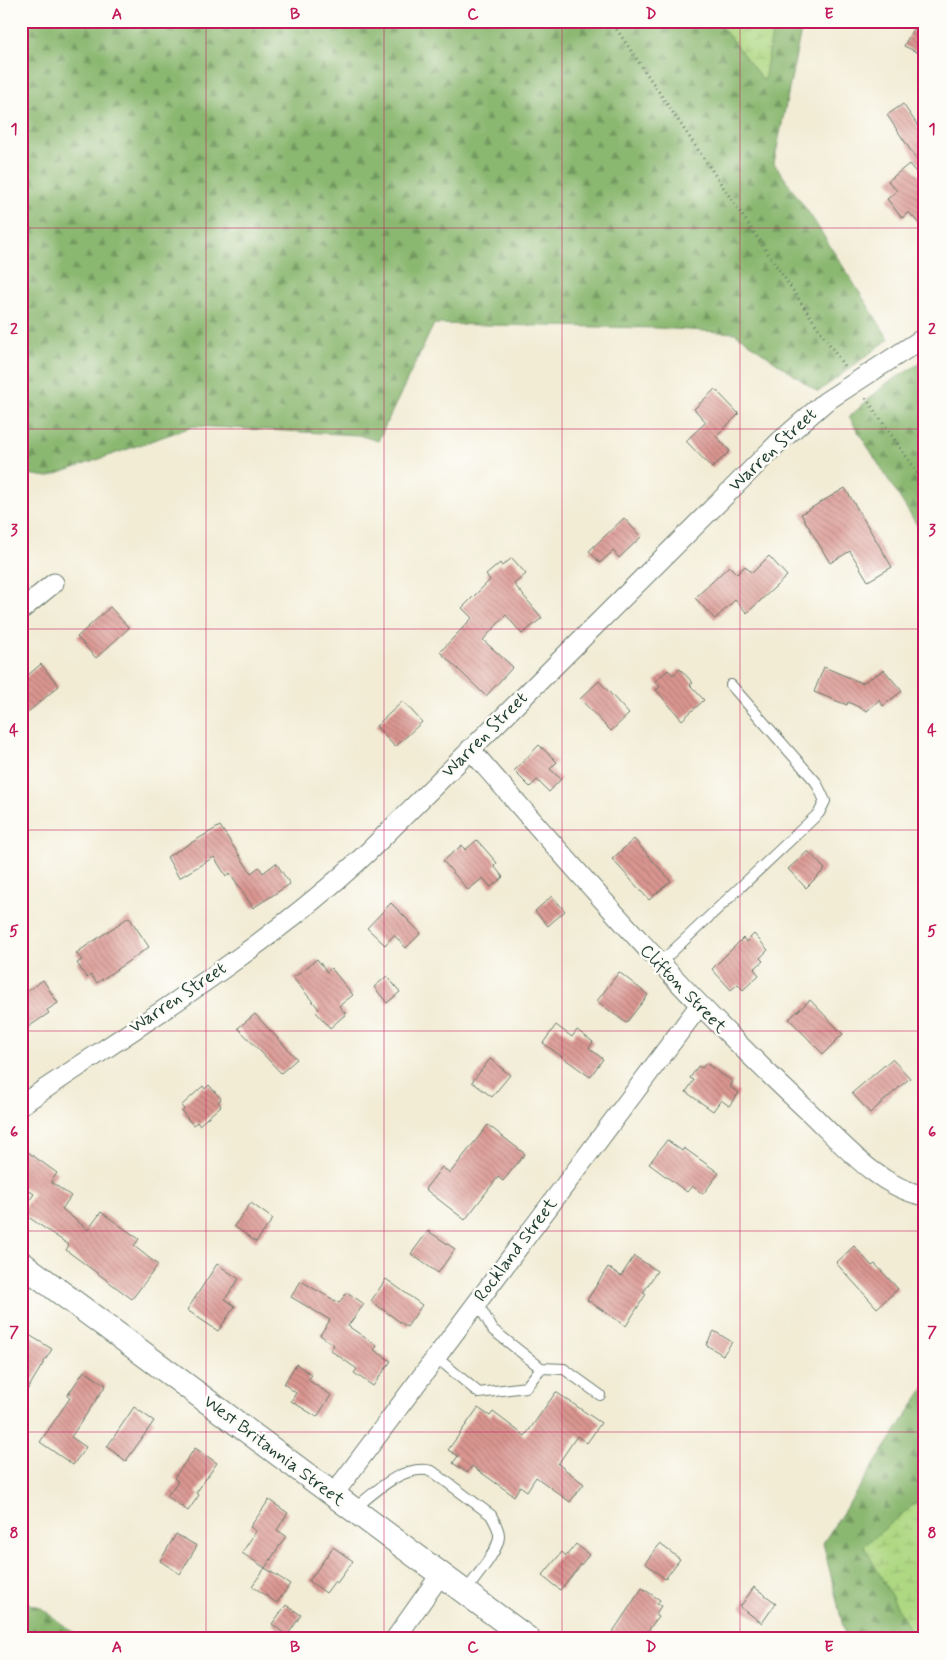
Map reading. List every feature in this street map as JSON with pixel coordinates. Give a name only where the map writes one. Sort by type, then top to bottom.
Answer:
[{"type":"street","name":"Warren Street","points":[[21,1105],[229,963],[306,906],[368,852],[767,453],[809,415],[855,382],[925,337]]},
{"type":"street","points":[[21,610],[54,583]]},
{"type":"street","name":"Clifton Street","points":[[470,748],[659,964],[760,1067],[866,1164],[904,1190],[925,1196]]},
{"type":"street","name":"Rockland Street","points":[[333,1495],[699,1006]]},
{"type":"street","name":"West Britannia Street","points":[[21,1263],[528,1639]]},
{"type":"street","points":[[395,1639],[441,1574]]},
{"type":"lane","points":[[659,964],[819,813],[824,801],[823,794],[806,769],[731,685]]},
{"type":"lane","points":[[477,1302],[493,1330],[540,1368],[564,1370],[600,1396]]},
{"type":"lane","points":[[436,1357],[479,1393],[526,1387],[540,1368]]},
{"type":"lane","points":[[353,1510],[383,1486],[408,1473],[422,1468],[439,1476],[491,1515],[499,1537],[493,1552],[465,1592]]},
{"type":"path","points":[[611,21],[925,484]]},
{"type":"green space","points":[[21,21],[805,21],[800,35],[774,163],[813,219],[889,339],[818,392],[735,333],[658,328],[434,324],[378,441],[358,435],[194,426],[48,477],[21,473]]},
{"type":"green space","points":[[717,21],[774,21],[764,81]]},
{"type":"green space","points":[[925,360],[925,538],[849,417],[886,384]]},
{"type":"green space","points":[[925,1387],[925,1639],[846,1639],[823,1543]]},
{"type":"green space","points":[[925,1495],[925,1639],[915,1639],[864,1546]]},
{"type":"green space","points":[[21,1600],[41,1608],[82,1639],[21,1639]]},
{"type":"building","points":[[917,21],[925,21],[925,56],[904,46]]},
{"type":"building","points":[[903,104],[925,136],[925,172],[887,115]]},
{"type":"building","points":[[909,164],[925,183],[925,231],[909,212],[902,218],[887,199],[897,191],[888,181]]},
{"type":"building","points":[[715,389],[739,414],[716,436],[730,451],[712,468],[686,441],[706,422],[694,409]]},
{"type":"building","points":[[845,488],[892,567],[868,581],[850,551],[830,563],[801,514]]},
{"type":"building","points":[[624,518],[641,537],[619,558],[613,551],[600,563],[589,551]]},
{"type":"building","points":[[769,556],[787,576],[747,613],[735,600],[715,619],[695,598],[729,566],[737,574],[745,566],[752,573]]},
{"type":"building","points":[[512,558],[526,574],[514,584],[542,618],[522,634],[506,615],[483,640],[513,667],[486,696],[440,652],[472,618],[462,608],[490,580],[486,575],[500,563],[502,566]]},
{"type":"building","points":[[110,607],[129,628],[96,658],[77,637]]},
{"type":"building","points":[[41,664],[59,686],[21,718],[21,681]]},
{"type":"building","points":[[824,667],[862,683],[884,670],[902,691],[883,706],[879,700],[867,711],[848,702],[847,705],[814,692]]},
{"type":"building","points":[[680,669],[693,683],[690,685],[704,700],[682,720],[656,690],[660,687],[655,681],[668,670],[673,675]]},
{"type":"building","points":[[599,681],[629,714],[611,731],[580,699]]},
{"type":"building","points":[[403,701],[422,722],[395,747],[376,726]]},
{"type":"building","points":[[539,745],[557,762],[550,769],[561,779],[549,792],[537,780],[530,787],[514,771]]},
{"type":"building","points":[[220,826],[251,873],[259,867],[263,873],[276,863],[290,884],[253,908],[230,873],[226,876],[214,857],[179,878],[167,857]]},
{"type":"building","points":[[634,839],[671,881],[649,900],[612,859]]},
{"type":"building","points":[[477,840],[497,863],[494,866],[503,877],[491,887],[483,878],[468,890],[443,861],[462,845],[465,850]]},
{"type":"building","points":[[808,851],[825,869],[806,888],[788,869]]},
{"type":"building","points":[[552,896],[565,911],[548,926],[535,911]]},
{"type":"building","points":[[391,903],[421,933],[406,948],[394,935],[385,945],[367,928]]},
{"type":"building","points":[[129,917],[149,947],[97,983],[91,975],[87,978],[77,963],[82,960],[76,953]]},
{"type":"building","points":[[754,934],[768,950],[760,958],[763,961],[754,969],[759,975],[743,990],[738,984],[731,990],[712,969],[743,938],[746,942]]},
{"type":"building","points":[[317,959],[327,972],[331,968],[353,995],[339,1006],[346,1014],[330,1028],[316,1012],[319,1009],[293,978]]},
{"type":"building","points":[[619,972],[648,995],[626,1023],[597,1001]]},
{"type":"building","points":[[387,976],[400,992],[387,1003],[374,987]]},
{"type":"building","points":[[43,980],[58,1003],[47,1010],[49,1013],[21,1032],[21,995]]},
{"type":"building","points":[[810,1000],[843,1034],[823,1054],[789,1019]]},
{"type":"building","points":[[255,1014],[297,1059],[281,1073],[238,1028]]},
{"type":"building","points":[[556,1025],[572,1037],[577,1030],[593,1042],[589,1048],[603,1059],[590,1077],[543,1043]]},
{"type":"building","points":[[490,1059],[510,1075],[492,1097],[472,1082]]},
{"type":"building","points":[[892,1059],[910,1078],[870,1113],[852,1093]]},
{"type":"building","points":[[706,1063],[733,1082],[730,1087],[739,1093],[729,1106],[721,1100],[713,1111],[686,1092],[694,1080],[690,1078],[698,1066],[702,1068]]},
{"type":"building","points":[[209,1085],[221,1099],[218,1102],[221,1106],[199,1125],[197,1122],[193,1125],[182,1112],[184,1109],[181,1106],[203,1086],[205,1089]]},
{"type":"building","points":[[488,1125],[525,1154],[503,1181],[498,1177],[465,1220],[425,1189],[442,1167],[450,1173]]},
{"type":"building","points":[[667,1140],[682,1151],[684,1148],[719,1173],[703,1194],[692,1186],[687,1192],[649,1164]]},
{"type":"building","points":[[21,1147],[57,1173],[51,1182],[71,1196],[62,1209],[88,1230],[101,1212],[139,1239],[134,1246],[158,1265],[132,1299],[66,1250],[69,1245],[21,1212],[34,1194],[21,1185]]},
{"type":"building","points":[[251,1203],[273,1219],[256,1242],[234,1226]]},
{"type":"building","points":[[428,1231],[455,1249],[438,1273],[411,1254]]},
{"type":"building","points":[[854,1246],[872,1266],[875,1264],[898,1289],[877,1308],[836,1263]]},
{"type":"building","points":[[634,1256],[657,1271],[643,1293],[646,1294],[626,1326],[587,1300],[608,1267],[621,1276]]},
{"type":"building","points":[[217,1264],[239,1279],[225,1299],[235,1306],[218,1331],[187,1310]]},
{"type":"building","points":[[386,1279],[422,1305],[407,1327],[371,1301]]},
{"type":"building","points":[[301,1281],[339,1303],[347,1292],[364,1304],[348,1326],[377,1346],[374,1350],[391,1361],[373,1386],[354,1373],[357,1369],[330,1350],[334,1345],[320,1335],[330,1320],[291,1297]]},
{"type":"building","points":[[21,1330],[52,1349],[21,1400]]},
{"type":"building","points":[[714,1331],[732,1342],[723,1355],[706,1345]]},
{"type":"building","points":[[296,1364],[312,1375],[308,1380],[331,1395],[317,1417],[291,1401],[296,1393],[284,1384]]},
{"type":"building","points":[[84,1371],[106,1385],[71,1437],[86,1447],[73,1465],[40,1442],[70,1398],[67,1396]]},
{"type":"building","points":[[556,1392],[601,1423],[587,1443],[577,1436],[558,1464],[584,1484],[570,1502],[536,1477],[527,1491],[520,1486],[514,1496],[472,1466],[467,1473],[453,1463],[458,1456],[448,1450],[478,1408],[490,1416],[493,1412],[525,1436]]},
{"type":"building","points":[[134,1407],[154,1421],[126,1461],[107,1447]]},
{"type":"building","points":[[195,1448],[217,1463],[196,1493],[199,1495],[188,1511],[167,1496],[178,1481],[174,1478]]},
{"type":"building","points":[[269,1500],[288,1513],[277,1530],[286,1536],[265,1568],[242,1553],[256,1531],[250,1527]]},
{"type":"building","points":[[176,1534],[197,1546],[180,1574],[160,1561]]},
{"type":"building","points":[[576,1544],[589,1555],[560,1590],[542,1576],[562,1552],[566,1556]]},
{"type":"building","points":[[660,1544],[680,1559],[665,1579],[645,1563]]},
{"type":"building","points":[[333,1547],[353,1561],[337,1583],[335,1581],[326,1593],[309,1581]]},
{"type":"building","points":[[265,1568],[290,1584],[277,1603],[252,1586]]},
{"type":"building","points":[[754,1587],[776,1603],[762,1623],[740,1607]]},
{"type":"building","points":[[642,1588],[660,1600],[657,1604],[661,1606],[655,1615],[658,1617],[642,1639],[608,1639]]},
{"type":"building","points":[[286,1605],[301,1615],[287,1636],[272,1624]]}]
